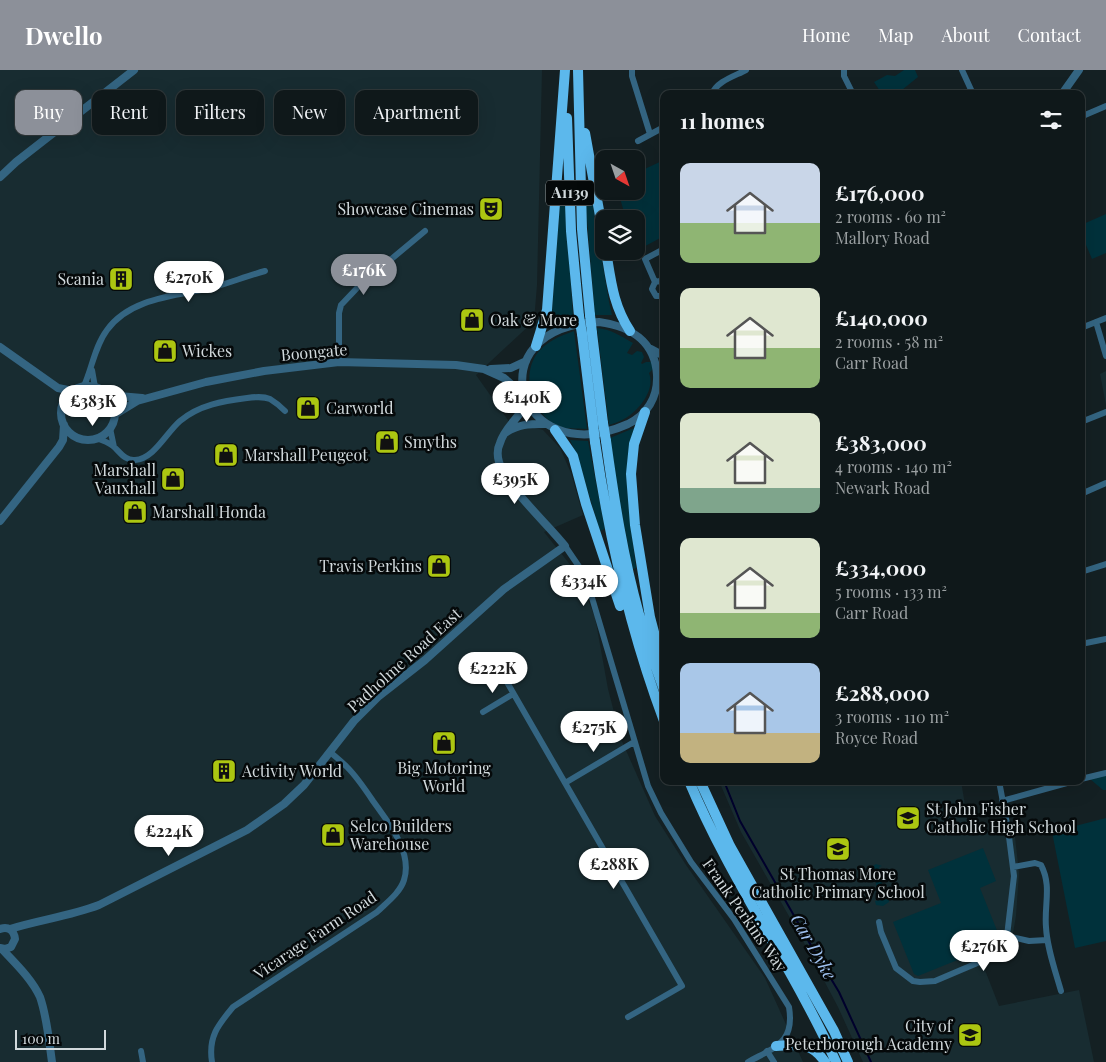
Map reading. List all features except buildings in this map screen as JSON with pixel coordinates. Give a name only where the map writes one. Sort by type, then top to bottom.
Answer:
[{"type":"highway","name":"A1139","points":[[565,70],[571,231],[585,316],[600,442],[614,496],[620,574],[623,587],[622,613],[635,636],[660,708]]},
{"type":"highway","name":"A1139","points":[[536,346],[547,310],[565,70]]},
{"type":"highway","name":"A1139","points":[[578,70],[585,316]]},
{"type":"highway","name":"A1139","points":[[579,100],[599,210]]},
{"type":"highway","points":[[608,260],[615,301],[620,315],[630,330]]},
{"type":"highway","points":[[645,412],[634,444],[631,474],[635,525],[650,617],[660,655]]},
{"type":"highway","name":"A1139","points":[[556,430],[573,456],[586,504],[620,574],[623,587],[639,614],[660,678]]},
{"type":"highway","points":[[690,785],[738,880],[802,993],[836,1062]]},
{"type":"highway","points":[[702,785],[730,846],[829,1023],[848,1062]]},
{"type":"highway","points":[[771,1049],[805,1045],[813,1049],[825,1062]]},
{"type":"street","points":[[0,177],[16,162],[134,70]]},
{"type":"street","points":[[632,70],[632,76],[650,134]]},
{"type":"street","points":[[714,90],[716,86],[746,70]]},
{"type":"street","points":[[844,70],[844,76],[851,90]]},
{"type":"street","points":[[962,70],[971,90]]},
{"type":"street","points":[[1065,90],[1079,70]]},
{"type":"street","points":[[1085,115],[1106,107]]},
{"type":"street","points":[[638,141],[660,129]]},
{"type":"street","points":[[340,362],[339,313],[341,305],[359,286],[425,231]]},
{"type":"street","points":[[655,282],[646,259],[660,251]]},
{"type":"street","points":[[84,386],[92,368],[96,351],[108,329],[119,317],[132,308],[147,302],[213,287],[265,270]]},
{"type":"street","points":[[660,281],[655,282],[652,287],[654,294],[660,297]]},
{"type":"street","points":[[1085,326],[1106,318]]},
{"type":"street","points":[[1096,322],[1106,356]]},
{"type":"street","points":[[656,394],[658,377],[654,356],[649,348],[630,330],[608,323],[586,323],[555,332],[536,346],[526,361],[522,381],[525,398],[533,412],[545,424],[556,430],[575,433],[602,432],[630,423],[645,412],[660,390]]},
{"type":"street","points":[[0,347],[58,388],[73,391]]},
{"type":"street","points":[[649,348],[660,354]]},
{"type":"street","name":"Boongate","points":[[114,415],[125,407],[150,397],[206,382],[264,371],[340,362],[456,365],[484,369],[511,368],[526,361]]},
{"type":"street","points":[[92,368],[95,387]]},
{"type":"street","name":"Boongate","points":[[484,369],[504,378],[525,398]]},
{"type":"street","points":[[62,408],[68,395],[84,386],[95,387],[104,392],[112,402],[114,415],[110,428],[96,438]]},
{"type":"street","points":[[0,521],[59,447],[64,432],[64,424],[58,388]]},
{"type":"street","name":"Boongate","points":[[104,392],[134,398],[150,397]]},
{"type":"street","points":[[59,447],[81,438],[96,438],[105,441],[120,454],[131,460],[144,458],[187,415],[206,406],[228,400],[260,397],[270,398],[285,411]]},
{"type":"street","points":[[525,398],[520,414],[508,426],[500,440],[497,455],[505,475],[565,546]]},
{"type":"street","points":[[1085,420],[1106,412]]},
{"type":"street","points":[[64,424],[68,430],[81,438]]},
{"type":"street","points":[[504,434],[516,426],[545,424]]},
{"type":"street","points":[[110,428],[114,447]]},
{"type":"street","points":[[1085,492],[1106,484]]},
{"type":"street","name":"Frank Perkins Way","points":[[565,546],[580,568],[590,591],[648,786],[661,813],[691,862],[734,919],[789,1007],[792,1022],[788,1035],[771,1049],[748,1062]]},
{"type":"street","name":"Padholme Road East","points":[[0,926],[10,929],[74,914],[99,905],[246,830],[284,804],[304,785],[354,721],[378,696],[425,660],[504,589],[565,546]]},
{"type":"street","points":[[1085,571],[1106,564]]},
{"type":"street","points":[[1085,643],[1106,638]]},
{"type":"street","points":[[500,670],[682,986],[628,1017]]},
{"type":"street","points":[[483,712],[513,694]]},
{"type":"street","points":[[565,783],[634,742]]},
{"type":"street","name":"Vicarage Farm Road","points":[[212,1062],[212,1038],[221,1021],[233,1007],[377,912],[404,881],[406,868],[404,855],[390,825],[359,780],[348,767],[330,752]]},
{"type":"street","points":[[1085,778],[1106,773]]},
{"type":"street","points":[[879,922],[896,968],[908,978],[920,982],[935,981],[991,957],[1001,947],[1007,936],[1014,884],[1008,830],[1000,785]]},
{"type":"street","points":[[1002,801],[1060,785]]},
{"type":"street","points":[[1013,867],[1035,863],[1041,866],[1044,872],[1048,901],[1045,925],[1047,940],[1061,991]]},
{"type":"street","name":"Padholme Road East","points":[[1,948],[8,948],[33,923]]},
{"type":"street","points":[[10,929],[14,933],[14,958],[17,966]]},
{"type":"street","points":[[1007,936],[1030,941],[1047,940]]},
{"type":"street","points":[[1,948],[32,985],[39,997],[43,1009],[52,1062]]},
{"type":"street","points":[[771,1049],[774,1062]]},
{"type":"street","points":[[141,1052],[143,1062]]},
{"type":"shaded area","points":[[0,70],[542,70],[537,285],[534,321],[476,375],[515,430],[527,426],[543,430],[560,448],[571,473],[583,515],[544,532],[576,572],[595,617],[608,689],[621,739],[655,816],[686,865],[765,978],[803,1062],[0,1062]]},
{"type":"shaded area","points":[[904,70],[915,70],[918,77],[902,90],[879,90],[874,82],[887,75],[895,76]]},
{"type":"shaded area","points":[[660,162],[660,238],[645,246],[645,210],[623,210],[621,200],[645,200],[645,169]]},
{"type":"shaded area","points":[[589,183],[595,219],[595,260],[602,260],[612,315],[595,315],[584,184]]},
{"type":"shaded area","points":[[561,190],[565,190],[573,317],[558,320],[553,316],[552,312]]},
{"type":"shaded area","points":[[1106,214],[1106,253],[1092,259],[1085,242],[1085,223]]},
{"type":"shaded area","points":[[597,328],[611,331],[633,343],[627,353],[632,355],[637,351],[642,352],[644,357],[641,363],[651,362],[653,369],[649,373],[651,380],[648,393],[640,406],[629,416],[609,425]]},
{"type":"shaded area","points":[[574,331],[587,429],[563,428],[548,419],[536,403],[530,384],[532,364],[540,350],[553,340]]},
{"type":"shaded area","points":[[1106,371],[1106,405],[1100,374]]},
{"type":"shaded area","points":[[634,428],[630,445],[627,480],[629,515],[636,568],[633,569],[618,496],[610,438]]},
{"type":"shaded area","points":[[570,440],[588,441],[605,529],[600,531],[577,455]]},
{"type":"shaded area","points":[[1106,774],[1106,790],[1103,790],[1090,779]]},
{"type":"shaded area","points":[[721,785],[962,785],[970,835],[1014,828],[1019,873],[1016,916],[1012,939],[1007,949],[1000,956],[983,965],[999,1006],[1079,990],[1094,1062],[863,1062],[838,1007],[802,939],[741,832]]},
{"type":"shaded area","points":[[1106,818],[1106,941],[1075,948],[1052,832]]},
{"type":"shaded area","points":[[983,848],[996,881],[980,888],[1000,938],[997,944],[918,976],[914,974],[893,922],[941,903],[928,870]]},
{"type":"shaded area","points":[[876,864],[882,866],[879,867],[885,899],[889,899],[889,902],[883,906],[876,905],[875,901],[879,900],[873,868],[870,868]]},
{"type":"waterway","name":"Car Dyke","points":[[726,785],[740,821],[839,992],[871,1062]]},
{"type":"place","name":"Showcase Cinemas","points":[[491,209]]},
{"type":"place","name":"Scania","points":[[121,279]]},
{"type":"place","name":"Oak & More","points":[[472,320]]},
{"type":"place","name":"Wickes","points":[[165,351]]},
{"type":"place","name":"Carworld","points":[[308,408]]},
{"type":"place","name":"Smyths","points":[[387,442]]},
{"type":"place","name":"Marshall Peugeot","points":[[226,455]]},
{"type":"place","name":"Marshall Vauxhall","points":[[173,479]]},
{"type":"place","name":"Marshall Honda","points":[[135,512]]},
{"type":"place","name":"Travis Perkins","points":[[439,566]]},
{"type":"place","name":"Big Motoring World","points":[[444,743]]},
{"type":"place","name":"Activity World","points":[[224,771]]},
{"type":"place","name":"St John Fisher Catholic High School","points":[[908,818]]},
{"type":"place","name":"Selco Builders Warehouse","points":[[333,835]]},
{"type":"place","name":"St Thomas More Catholic Primary School","points":[[838,849]]},
{"type":"place","name":"City of Peterborough Academy","points":[[970,1035]]}]
